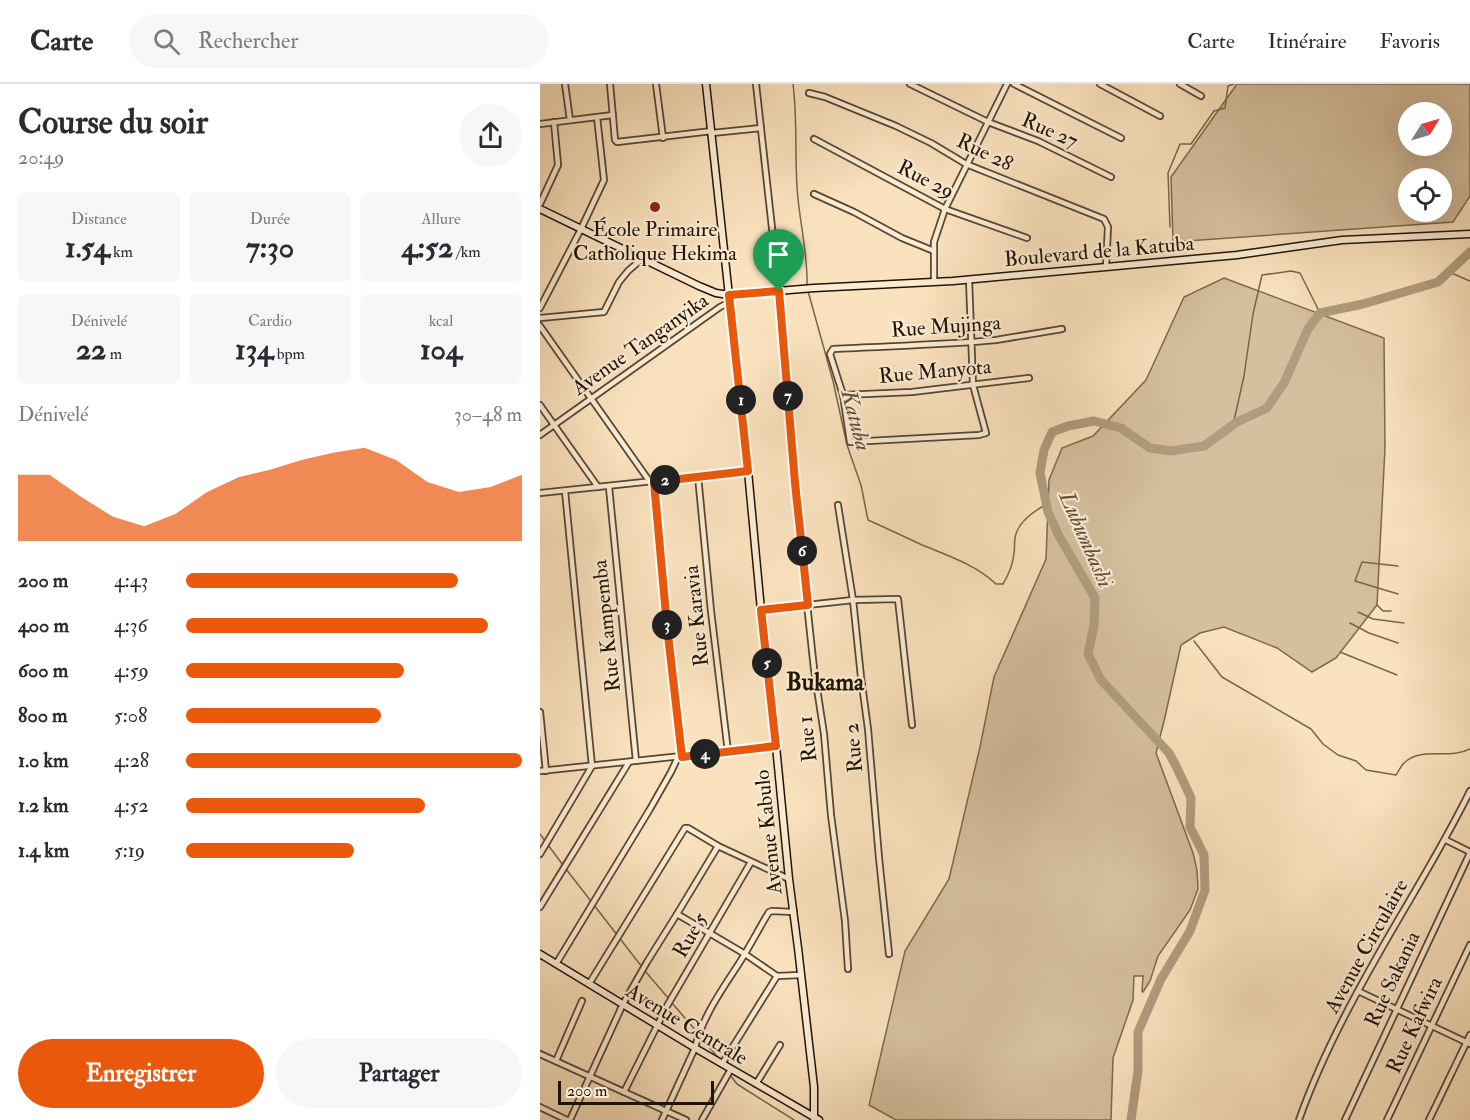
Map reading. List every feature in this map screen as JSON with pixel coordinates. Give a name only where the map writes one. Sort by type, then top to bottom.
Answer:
[{"type":"street","points":[[565,84],[570,120]]},
{"type":"street","points":[[610,84],[617,142],[761,128]]},
{"type":"street","points":[[656,84],[663,138]]},
{"type":"street","points":[[706,84],[712,132]]},
{"type":"street","name":"Rue 1","points":[[756,84],[779,291],[814,669],[824,734],[831,815],[845,921],[848,969]]},
{"type":"street","name":"Rue 27","points":[[910,84],[988,122],[1038,141],[1111,177]]},
{"type":"street","points":[[934,282],[934,242],[945,209],[1006,84]]},
{"type":"street","points":[[1014,84],[1121,138]]},
{"type":"street","points":[[1100,84],[1160,116]]},
{"type":"street","points":[[1180,84],[1202,96]]},
{"type":"street","name":"Rue 28","points":[[809,93],[825,97],[896,126],[966,164],[1104,219],[1108,226],[1106,267]]},
{"type":"street","points":[[540,124],[613,115]]},
{"type":"street","points":[[540,308],[604,180],[597,117]]},
{"type":"street","points":[[540,204],[558,165],[554,122]]},
{"type":"street","name":"Avenue Kabulo","points":[[712,132],[816,1119]]},
{"type":"street","name":"Rue 29","points":[[814,139],[945,209],[1028,238]]},
{"type":"street","points":[[814,194],[902,238],[934,251]]},
{"type":"street","points":[[540,209],[730,299]]},
{"type":"street","name":"Boulevard de la Katuba","points":[[730,299],[811,288],[934,282],[1237,255],[1342,240],[1467,235]]},
{"type":"street","points":[[540,318],[604,312],[619,282],[643,258]]},
{"type":"street","points":[[843,396],[850,442],[986,433],[973,385],[969,279]]},
{"type":"street","name":"Avenue Tanganyika","points":[[540,435],[730,299]]},
{"type":"street","points":[[540,326],[652,482],[680,757],[556,964]]},
{"type":"street","name":"Rue Mujinga","points":[[843,396],[830,354],[832,350],[996,340],[1062,329]]},
{"type":"street","name":"Rue Manyota","points":[[843,396],[912,392],[1029,378]]},
{"type":"street","points":[[540,405],[598,487]]},
{"type":"street","points":[[540,493],[748,471]]},
{"type":"street","name":"Rue Karavia","points":[[698,476],[728,752]]},
{"type":"street","name":"Rue Kampemba","points":[[609,487],[636,761]]},
{"type":"street","points":[[540,854],[592,766],[565,491]]},
{"type":"street","name":"Rue 2","points":[[838,505],[853,600],[868,729],[889,954]]},
{"type":"street","points":[[761,610],[853,600],[898,599],[912,724]]},
{"type":"street","points":[[540,712],[543,771],[776,746]]},
{"type":"street","points":[[540,907],[628,762]]},
{"type":"street","name":"Avenue Circulaire","points":[[1299,1120],[1310,1090],[1358,991],[1446,840],[1470,791]]},
{"type":"street","points":[[589,984],[685,828],[789,879]]},
{"type":"street","points":[[1446,840],[1470,852]]},
{"type":"street","points":[[540,1107],[568,1120],[623,1004],[718,846]]},
{"type":"street","name":"Rue Sakania","points":[[1345,1120],[1470,852]]},
{"type":"street","name":"Rue 5","points":[[624,1092],[657,1024],[751,862]]},
{"type":"street","points":[[662,1120],[709,1011],[769,912],[772,910],[794,912]]},
{"type":"street","points":[[677,914],[777,976],[801,975]]},
{"type":"street","name":"Rue Kafwira","points":[[1387,1120],[1470,945]]},
{"type":"street","name":"Avenue Centrale","points":[[540,954],[816,1119]]},
{"type":"street","points":[[722,1064],[777,976]]},
{"type":"street","points":[[1358,991],[1468,1044]]},
{"type":"street","points":[[556,1061],[582,1001]]},
{"type":"street","points":[[1429,1120],[1468,1044],[1470,1035]]},
{"type":"street","points":[[756,1084],[780,1045]]},
{"type":"street","points":[[540,1054],[686,1120]]},
{"type":"street","points":[[702,1120],[731,1069]]},
{"type":"shaded area","points":[[1237,84],[1470,84],[1470,196],[1453,222],[1173,242],[1171,177]]},
{"type":"shaded area","points":[[1224,278],[1384,338],[1385,448],[1377,605],[1336,658],[1312,672],[1277,648],[1224,627],[1200,633],[1181,645],[1156,753],[1193,853],[1198,889],[1190,910],[1158,956],[1150,981],[1143,992],[1143,976],[1134,976],[1133,1000],[1113,1058],[1111,1120],[896,1120],[869,1105],[905,951],[949,879],[994,677],[1046,559],[1049,480],[1062,448],[1093,436],[1146,380],[1184,297]]},
{"type":"waterway","name":"Katuba","points":[[793,84],[797,185],[807,286]]},
{"type":"waterway","points":[[1170,227],[1168,173],[1180,144],[1191,144],[1214,111],[1225,108],[1228,86],[1234,84]]},
{"type":"waterway","name":"Lubumbashi","points":[[1131,1120],[1138,1071],[1138,1032],[1161,979],[1190,931],[1205,890],[1204,855],[1190,827],[1191,798],[1169,753],[1101,680],[1088,654],[1094,625],[1095,598],[1059,536],[1048,512],[1040,473],[1044,450],[1052,432],[1094,421],[1121,428],[1150,448],[1171,451],[1204,446],[1237,422],[1267,408],[1284,383],[1308,329],[1320,313],[1363,304],[1438,282],[1470,252]]},
{"type":"waterway","points":[[1233,425],[1262,275],[1291,271],[1300,273],[1320,313]]},
{"type":"waterway","points":[[1449,272],[1470,281]]},
{"type":"waterway","name":"Katuba","points":[[808,291],[833,381],[847,445],[861,485],[868,520],[970,565],[996,584],[1003,584],[1012,565],[1015,538],[1019,527],[1047,504]]},
{"type":"waterway","points":[[1398,566],[1362,562],[1355,581],[1398,594]]},
{"type":"waterway","points":[[1377,605],[1383,611],[1391,611]]},
{"type":"waterway","points":[[1358,612],[1373,619],[1404,623]]},
{"type":"waterway","points":[[1350,623],[1369,633],[1398,643]]},
{"type":"waterway","points":[[1194,641],[1222,677],[1311,729],[1323,744],[1338,755],[1356,761],[1366,770],[1396,775],[1404,763],[1419,755],[1462,752],[1470,749]]},
{"type":"waterway","points":[[1340,652],[1397,675]]},
{"type":"waterway","points":[[540,834],[545,841]]},
{"type":"waterway","points":[[548,845],[563,865]]},
{"type":"waterway","points":[[566,869],[642,967]]},
{"type":"waterway","points":[[645,971],[669,999]]},
{"type":"waterway","points":[[672,1003],[698,1033]]},
{"type":"waterway","points":[[701,1037],[719,1059]]},
{"type":"waterway","points":[[730,1075],[737,1084],[794,1120]]},
{"type":"place","name":"École Primaire Catholique Hekima","points":[[655,207]]},
{"type":"district","name":"Bukama","points":[[825,682]]},
{"type":"route","points":[[779,291],[808,605],[761,610],[776,746],[682,757],[654,482],[748,471],[729,295],[779,291]]}]
